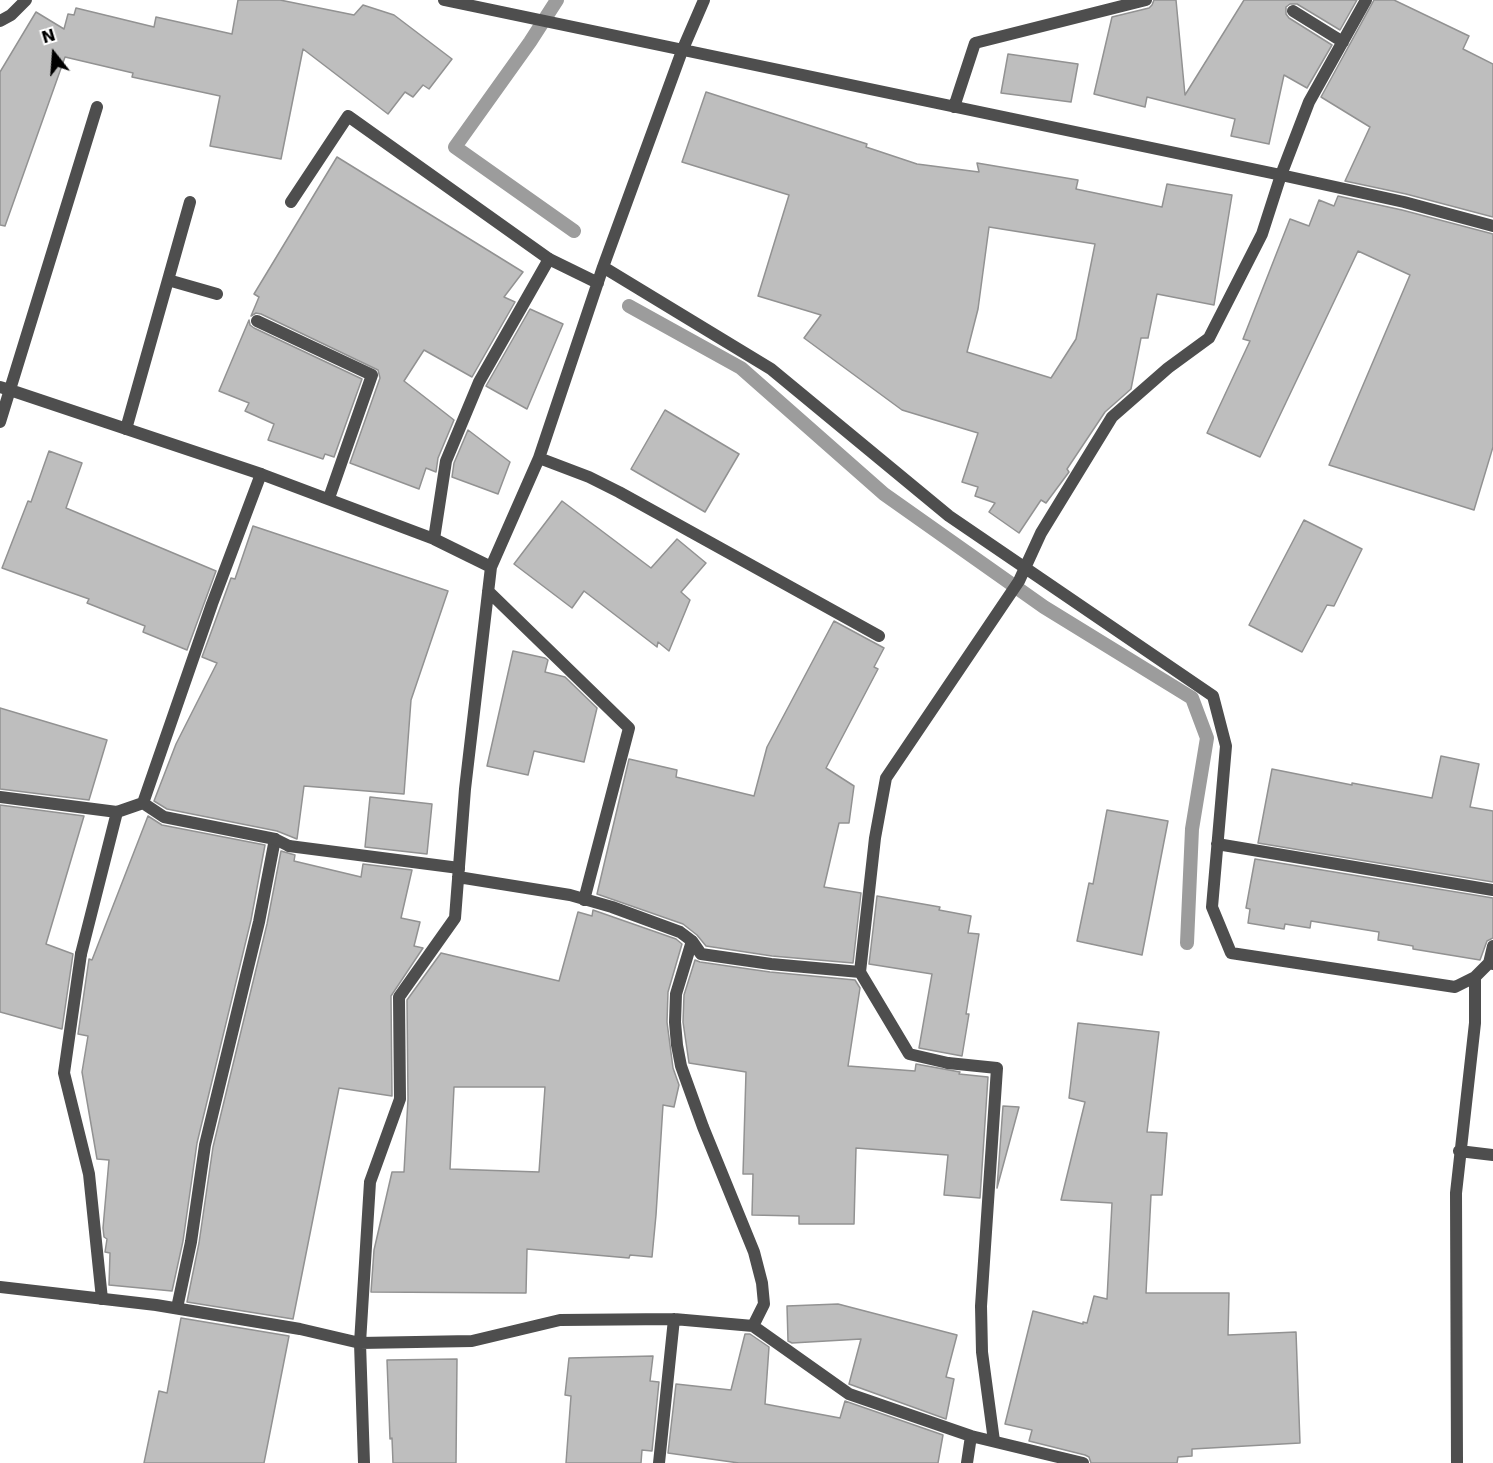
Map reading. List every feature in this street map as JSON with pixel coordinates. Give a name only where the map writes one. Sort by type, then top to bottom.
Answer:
[{"type":"street","points":[[0,21],[11,15],[26,0]]},
{"type":"street","points":[[444,0],[1281,175],[1404,202],[1493,226]]},
{"type":"street","points":[[364,1463],[360,1343],[370,1182],[400,1099],[399,997],[455,918],[465,789],[491,567],[539,458],[603,267],[682,51],[704,0]]},
{"type":"street","points":[[954,107],[975,43],[1146,0]]},
{"type":"street","points":[[994,1441],[982,1352],[981,1306],[997,1068],[948,1064],[909,1054],[860,972],[875,838],[886,778],[1019,581],[1041,533],[1112,417],[1168,368],[1209,338],[1262,234],[1308,102],[1366,0]]},
{"type":"street","points":[[1293,10],[1343,42]]},
{"type":"street","points":[[0,422],[5,388],[98,107]]},
{"type":"street","points":[[291,201],[348,116],[549,259],[598,283]]},
{"type":"street","points":[[126,429],[190,202]]},
{"type":"street","points":[[434,539],[446,461],[450,451],[479,382],[549,259]]},
{"type":"street","points":[[603,267],[771,369],[949,516],[1214,696],[1226,747],[1212,907],[1231,953],[1455,987],[1491,964],[1493,946]]},
{"type":"street","points":[[168,280],[217,294]]},
{"type":"street","points":[[257,321],[372,375],[329,498]]},
{"type":"street","points":[[5,388],[329,498],[434,539],[491,567]]},
{"type":"street","points":[[539,458],[589,477],[620,492],[879,636]]},
{"type":"street","points":[[144,803],[212,604],[261,474]]},
{"type":"street","points":[[489,591],[629,728],[584,900]]},
{"type":"street","points":[[0,797],[16,801],[117,812],[144,803]]},
{"type":"street","points":[[144,803],[164,817],[275,839],[289,846],[458,872],[570,896],[642,916],[680,932],[692,941],[701,954],[771,964],[860,972]]},
{"type":"street","points":[[102,1299],[88,1174],[64,1073],[81,954],[117,812]]},
{"type":"street","points":[[177,1308],[205,1145],[259,922],[275,839]]},
{"type":"street","points":[[1217,844],[1493,890]]},
{"type":"street","points":[[692,941],[676,994],[675,1022],[681,1066],[703,1127],[754,1252],[762,1283],[764,1304],[753,1326]]},
{"type":"street","points":[[1457,1463],[1456,1193],[1475,1023],[1475,976]]},
{"type":"street","points":[[1459,1151],[1493,1155]]},
{"type":"street","points":[[0,1287],[177,1308],[300,1329],[360,1343],[472,1341],[560,1320],[674,1319],[753,1326],[849,1394],[970,1436],[1083,1463]]},
{"type":"street","points":[[659,1463],[674,1319]]},
{"type":"street","points":[[967,1463],[970,1436]]},
{"type":"building","points":[[238,0],[280,0],[354,15],[363,5],[394,15],[452,59],[429,89],[423,85],[413,97],[405,92],[388,114],[303,49],[281,159],[210,146],[220,96],[132,77],[133,73],[65,57],[5,226],[0,225],[0,72],[36,12],[64,29],[68,14],[74,15],[76,8],[154,27],[156,17],[232,34]]},
{"type":"building","points":[[1154,0],[1176,0],[1185,95],[1244,0],[1357,0],[1340,30],[1297,4],[1290,4],[1286,7],[1286,14],[1289,18],[1332,45],[1307,88],[1284,75],[1269,144],[1231,136],[1235,119],[1147,97],[1145,107],[1094,94],[1112,17],[1149,8]]},
{"type":"building","points":[[1374,0],[1394,0],[1469,36],[1463,49],[1493,64],[1493,217],[1345,181],[1370,127],[1321,97]]},
{"type":"building","points":[[1008,54],[1078,64],[1071,102],[1001,93]]},
{"type":"building","points":[[706,92],[867,144],[866,147],[917,164],[979,172],[977,163],[1078,180],[1076,189],[1162,207],[1167,184],[1232,195],[1214,305],[1157,294],[1148,338],[1141,338],[1131,389],[1105,412],[1067,469],[1069,472],[1046,503],[1041,500],[1019,533],[989,512],[995,503],[975,496],[978,487],[962,482],[978,433],[902,410],[804,338],[821,315],[758,296],[789,195],[682,162]],"holes":[[[989,227],[1095,244],[1076,339],[1051,378],[967,352],[978,309]]]},
{"type":"building","points":[[337,157],[523,272],[504,297],[515,302],[472,377],[424,350],[404,381],[454,420],[438,458],[436,472],[426,468],[419,489],[350,463],[380,378],[378,370],[261,314],[256,313],[251,316],[259,297],[254,294]]},
{"type":"building","points":[[1338,196],[1493,234],[1493,447],[1474,510],[1329,465],[1410,275],[1358,251],[1260,457],[1207,433],[1250,341],[1243,339],[1290,219],[1309,226],[1319,200],[1334,206]]},
{"type":"building","points":[[530,309],[563,324],[527,409],[486,386]]},
{"type":"building","points":[[249,320],[250,325],[254,328],[362,379],[334,457],[325,454],[323,459],[268,440],[274,424],[245,411],[249,403],[219,391]]},
{"type":"building","points":[[665,410],[739,454],[705,512],[631,469]]},
{"type":"building","points":[[468,430],[510,462],[498,494],[452,477],[454,463]]},
{"type":"building","points":[[49,451],[82,463],[66,508],[216,571],[187,650],[143,632],[145,626],[87,603],[89,599],[2,568],[28,501],[31,502]]},
{"type":"building","points":[[562,501],[651,568],[677,539],[706,563],[681,592],[690,600],[669,651],[658,642],[657,647],[584,591],[572,608],[514,564]]},
{"type":"building","points":[[1304,520],[1362,549],[1334,606],[1327,605],[1302,652],[1249,625]]},
{"type":"building","points":[[253,526],[448,591],[411,700],[404,794],[304,786],[297,839],[277,831],[167,809],[154,801],[176,744],[217,663],[202,657],[231,578],[235,579]]},
{"type":"building","points":[[834,621],[884,648],[874,667],[878,669],[826,768],[854,786],[849,823],[839,823],[824,887],[861,893],[853,963],[772,956],[706,946],[683,924],[597,894],[629,759],[677,770],[676,777],[754,796],[767,747]]},
{"type":"building","points":[[513,651],[548,660],[545,672],[565,677],[597,708],[584,762],[534,751],[528,775],[487,766]]},
{"type":"building","points":[[0,708],[107,740],[89,800],[0,789]]},
{"type":"building","points":[[1441,756],[1479,764],[1470,807],[1493,811],[1493,882],[1258,843],[1272,769],[1432,798]]},
{"type":"building","points":[[370,797],[432,804],[427,854],[365,847]]},
{"type":"building","points":[[0,805],[84,816],[46,944],[73,954],[62,1029],[0,1012]]},
{"type":"building","points":[[1107,810],[1168,821],[1142,955],[1077,941],[1089,883],[1093,884]]},
{"type":"building","points":[[148,816],[162,825],[265,845],[251,920],[197,1143],[183,1241],[172,1291],[109,1285],[110,1253],[105,1252],[107,1239],[104,1237],[103,1228],[109,1160],[97,1159],[82,1072],[88,1036],[78,1034],[89,959],[92,960]]},
{"type":"building","points":[[281,851],[295,855],[294,861],[361,877],[363,864],[412,870],[401,918],[420,922],[414,946],[423,948],[391,996],[392,1096],[339,1088],[293,1319],[187,1302],[199,1243],[213,1147],[267,924]]},
{"type":"building","points":[[1255,859],[1493,898],[1493,938],[1487,941],[1480,960],[1413,949],[1413,946],[1378,940],[1379,932],[1311,921],[1310,928],[1285,924],[1284,929],[1248,923],[1250,909],[1246,908]]},
{"type":"building","points":[[877,896],[940,907],[939,910],[971,916],[968,933],[979,934],[966,1014],[969,1014],[962,1056],[919,1048],[932,974],[869,964]]},
{"type":"building","points":[[593,910],[676,939],[682,944],[668,992],[667,1022],[673,1068],[679,1085],[674,1107],[663,1105],[652,1257],[630,1255],[629,1258],[527,1249],[526,1293],[371,1292],[374,1250],[392,1172],[404,1172],[408,1099],[407,1000],[441,953],[559,981],[578,912],[592,916]],"holes":[[[454,1087],[545,1087],[539,1172],[450,1169]]]},
{"type":"building","points":[[695,960],[770,972],[855,980],[860,988],[848,1066],[915,1071],[916,1064],[960,1072],[959,1074],[988,1077],[980,1198],[944,1195],[948,1155],[856,1148],[854,1224],[799,1224],[799,1216],[752,1215],[753,1174],[743,1174],[746,1072],[689,1063],[683,1022],[684,995]]},
{"type":"building","points":[[1078,1023],[1159,1032],[1147,1132],[1167,1133],[1162,1195],[1151,1195],[1146,1293],[1229,1293],[1228,1335],[1296,1332],[1300,1443],[1192,1449],[1192,1456],[1178,1457],[1177,1463],[1091,1463],[1089,1457],[1085,1455],[1029,1441],[1032,1430],[1005,1424],[1033,1311],[1083,1324],[1083,1322],[1087,1323],[1094,1296],[1107,1299],[1112,1203],[1061,1200],[1085,1102],[1069,1098]]},
{"type":"building","points":[[1003,1106],[1019,1107],[997,1188]]},
{"type":"building","points":[[838,1304],[957,1335],[946,1377],[954,1379],[946,1419],[849,1384],[861,1339],[792,1343],[788,1341],[787,1306]]},
{"type":"building","points":[[181,1318],[289,1336],[264,1463],[144,1463],[159,1391],[167,1393]]},
{"type":"building","points":[[745,1334],[750,1334],[769,1347],[765,1404],[840,1418],[845,1401],[943,1435],[938,1463],[739,1463],[668,1453],[676,1384],[731,1390]]},
{"type":"building","points":[[653,1356],[650,1381],[659,1382],[652,1451],[642,1450],[641,1463],[566,1463],[571,1396],[565,1395],[569,1358]]},
{"type":"building","points":[[457,1359],[456,1463],[393,1463],[387,1360]]},
{"type":"waterway","points":[[557,0],[455,147],[574,231]]},
{"type":"waterway","points":[[629,306],[741,368],[884,494],[1044,607],[1192,698],[1207,738],[1192,829],[1187,943]]}]
